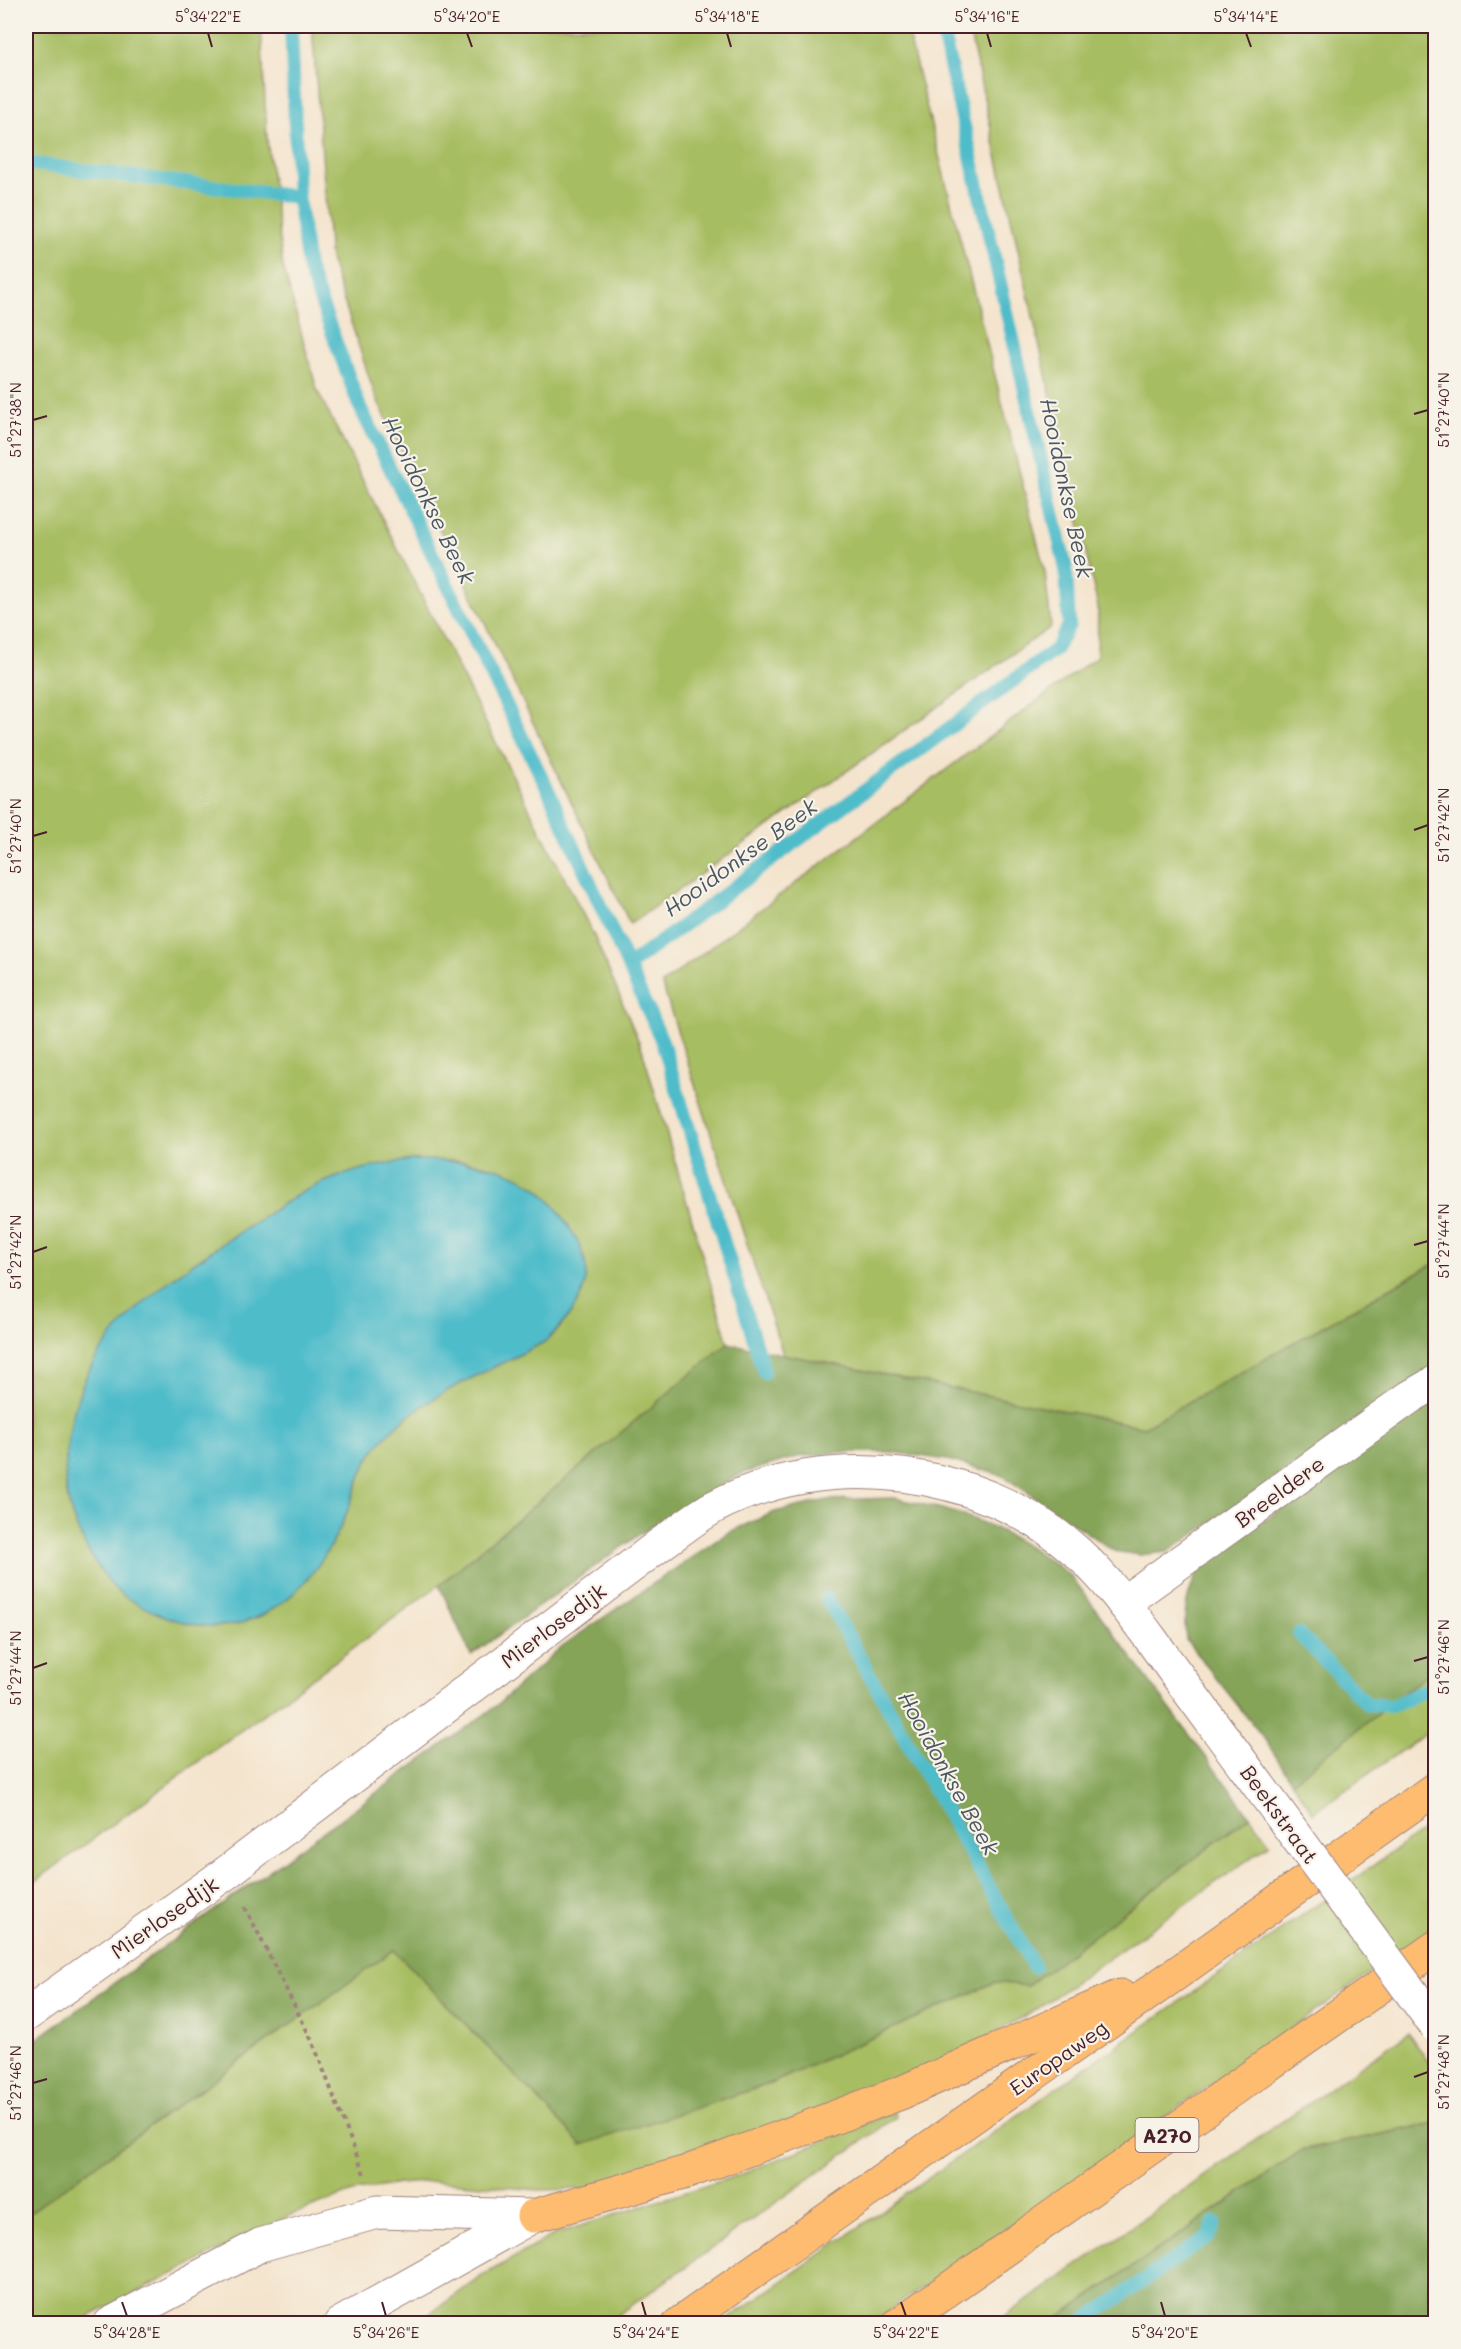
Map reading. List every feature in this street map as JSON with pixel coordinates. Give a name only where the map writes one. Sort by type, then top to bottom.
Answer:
[{"type":"highway","name":"Europaweg","points":[[679,2324],[1436,1788]]},
{"type":"highway","name":"A270","points":[[899,2324],[1436,1947]]},
{"type":"highway","points":[[533,2216],[687,2172],[903,2092],[1187,1966]]},
{"type":"street","name":"Breeldere","points":[[1123,1603],[1401,1403],[1436,1382]]},
{"type":"street","name":"Mierlosedijk","points":[[26,2015],[226,1873],[662,1543],[715,1507],[762,1489],[826,1473],[880,1473],[934,1479],[976,1493],[1036,1519],[1078,1553],[1123,1603]]},
{"type":"street","name":"Beekstraat","points":[[1123,1603],[1436,2026]]},
{"type":"street","points":[[110,2324],[260,2245],[377,2212],[533,2216]]},
{"type":"street","points":[[340,2324],[533,2216]]},
{"type":"path","points":[[226,1873],[313,2043],[347,2127],[377,2212]]},
{"type":"green space","points":[[26,26],[261,26],[267,139],[283,267],[317,390],[594,936],[642,1049],[728,1343],[439,1585],[26,1888]],"holes":[[[413,1160],[465,1161],[492,1167],[572,1312],[557,1331],[544,1342],[446,1391],[409,1415],[393,1429],[369,1458],[347,1512],[325,1555],[295,1592],[277,1607],[256,1618],[234,1624],[209,1626],[186,1623],[162,1615],[120,1593],[106,1578],[84,1544],[72,1515],[66,1487],[66,1455],[76,1405],[81,1389],[100,1353],[148,1301],[179,1275],[301,1193],[347,1174],[387,1164]]]},
{"type":"green space","points":[[312,26],[906,26],[1045,572],[1051,627],[630,924],[375,395],[330,259]]},
{"type":"green space","points":[[968,26],[1435,26],[1435,1263],[1144,1427],[783,1354],[662,984],[1097,656],[1098,607]]},
{"type":"green space","points":[[1435,1263],[1435,1370],[1168,1552],[1139,1555],[1114,1551],[1003,1476],[948,1460],[891,1452],[838,1452],[797,1457],[743,1473],[640,1534],[471,1655],[439,1585],[728,1343],[1144,1427]]},
{"type":"green space","points":[[1435,1399],[1435,1668],[1292,1782],[1266,1741],[1186,1640],[1185,1619],[1192,1584],[1201,1565]]},
{"type":"green space","points":[[895,1498],[954,1512],[991,1526],[1032,1549],[1071,1576],[1250,1816],[1027,1986],[995,1982],[772,2083],[582,2145],[394,1950],[26,2215],[26,2047],[496,1706],[562,1646],[729,1532],[775,1512],[828,1500]]},
{"type":"green space","points":[[1435,1668],[1435,1727],[1313,1813],[1292,1782]]},
{"type":"green space","points":[[1250,1816],[1270,1844],[1037,2009],[968,2048],[896,2083],[596,2189],[538,2190],[437,2181],[398,2184],[353,2192],[288,2216],[76,2323],[26,2323],[26,2215],[394,1950],[582,2144],[772,2083],[995,1982],[1027,1986]]},
{"type":"green space","points":[[1435,1822],[1435,1927],[872,2323],[721,2324]]},
{"type":"green space","points":[[1408,2033],[1435,2071],[1435,2123],[1301,2151],[1051,2323],[994,2324]]},
{"type":"green space","points":[[894,2112],[896,2117],[607,2323],[416,2324],[482,2276],[555,2234],[742,2174]]},
{"type":"green space","points":[[1435,2123],[1435,2323],[1051,2323],[1301,2151]]},
{"type":"water","points":[[413,1160],[488,1166],[516,1175],[539,1190],[559,1212],[582,1252],[586,1278],[576,1305],[564,1322],[544,1342],[446,1391],[409,1415],[383,1439],[369,1458],[347,1512],[325,1555],[295,1592],[277,1607],[256,1618],[234,1624],[209,1626],[174,1619],[129,1599],[109,1582],[89,1552],[72,1516],[67,1497],[68,1439],[81,1389],[95,1360],[126,1320],[164,1285],[286,1202],[321,1183],[347,1174]]},
{"type":"waterway","name":"Hooidonkse Beek","points":[[291,26],[298,197],[308,267],[359,405],[550,794],[662,1041],[764,1372]]},
{"type":"waterway","name":"Hooidonkse Beek","points":[[628,966],[1056,649],[1069,625],[1066,569],[941,26]]},
{"type":"waterway","points":[[26,163],[298,197]]},
{"type":"waterway","name":"Hooidonkse Beek","points":[[827,1599],[1034,1967]]},
{"type":"waterway","points":[[1299,1634],[1367,1704],[1392,1706],[1436,1685]]},
{"type":"waterway","name":"Hooidonkse Beek","points":[[1080,2324],[1209,2236],[1215,2223]]}]
